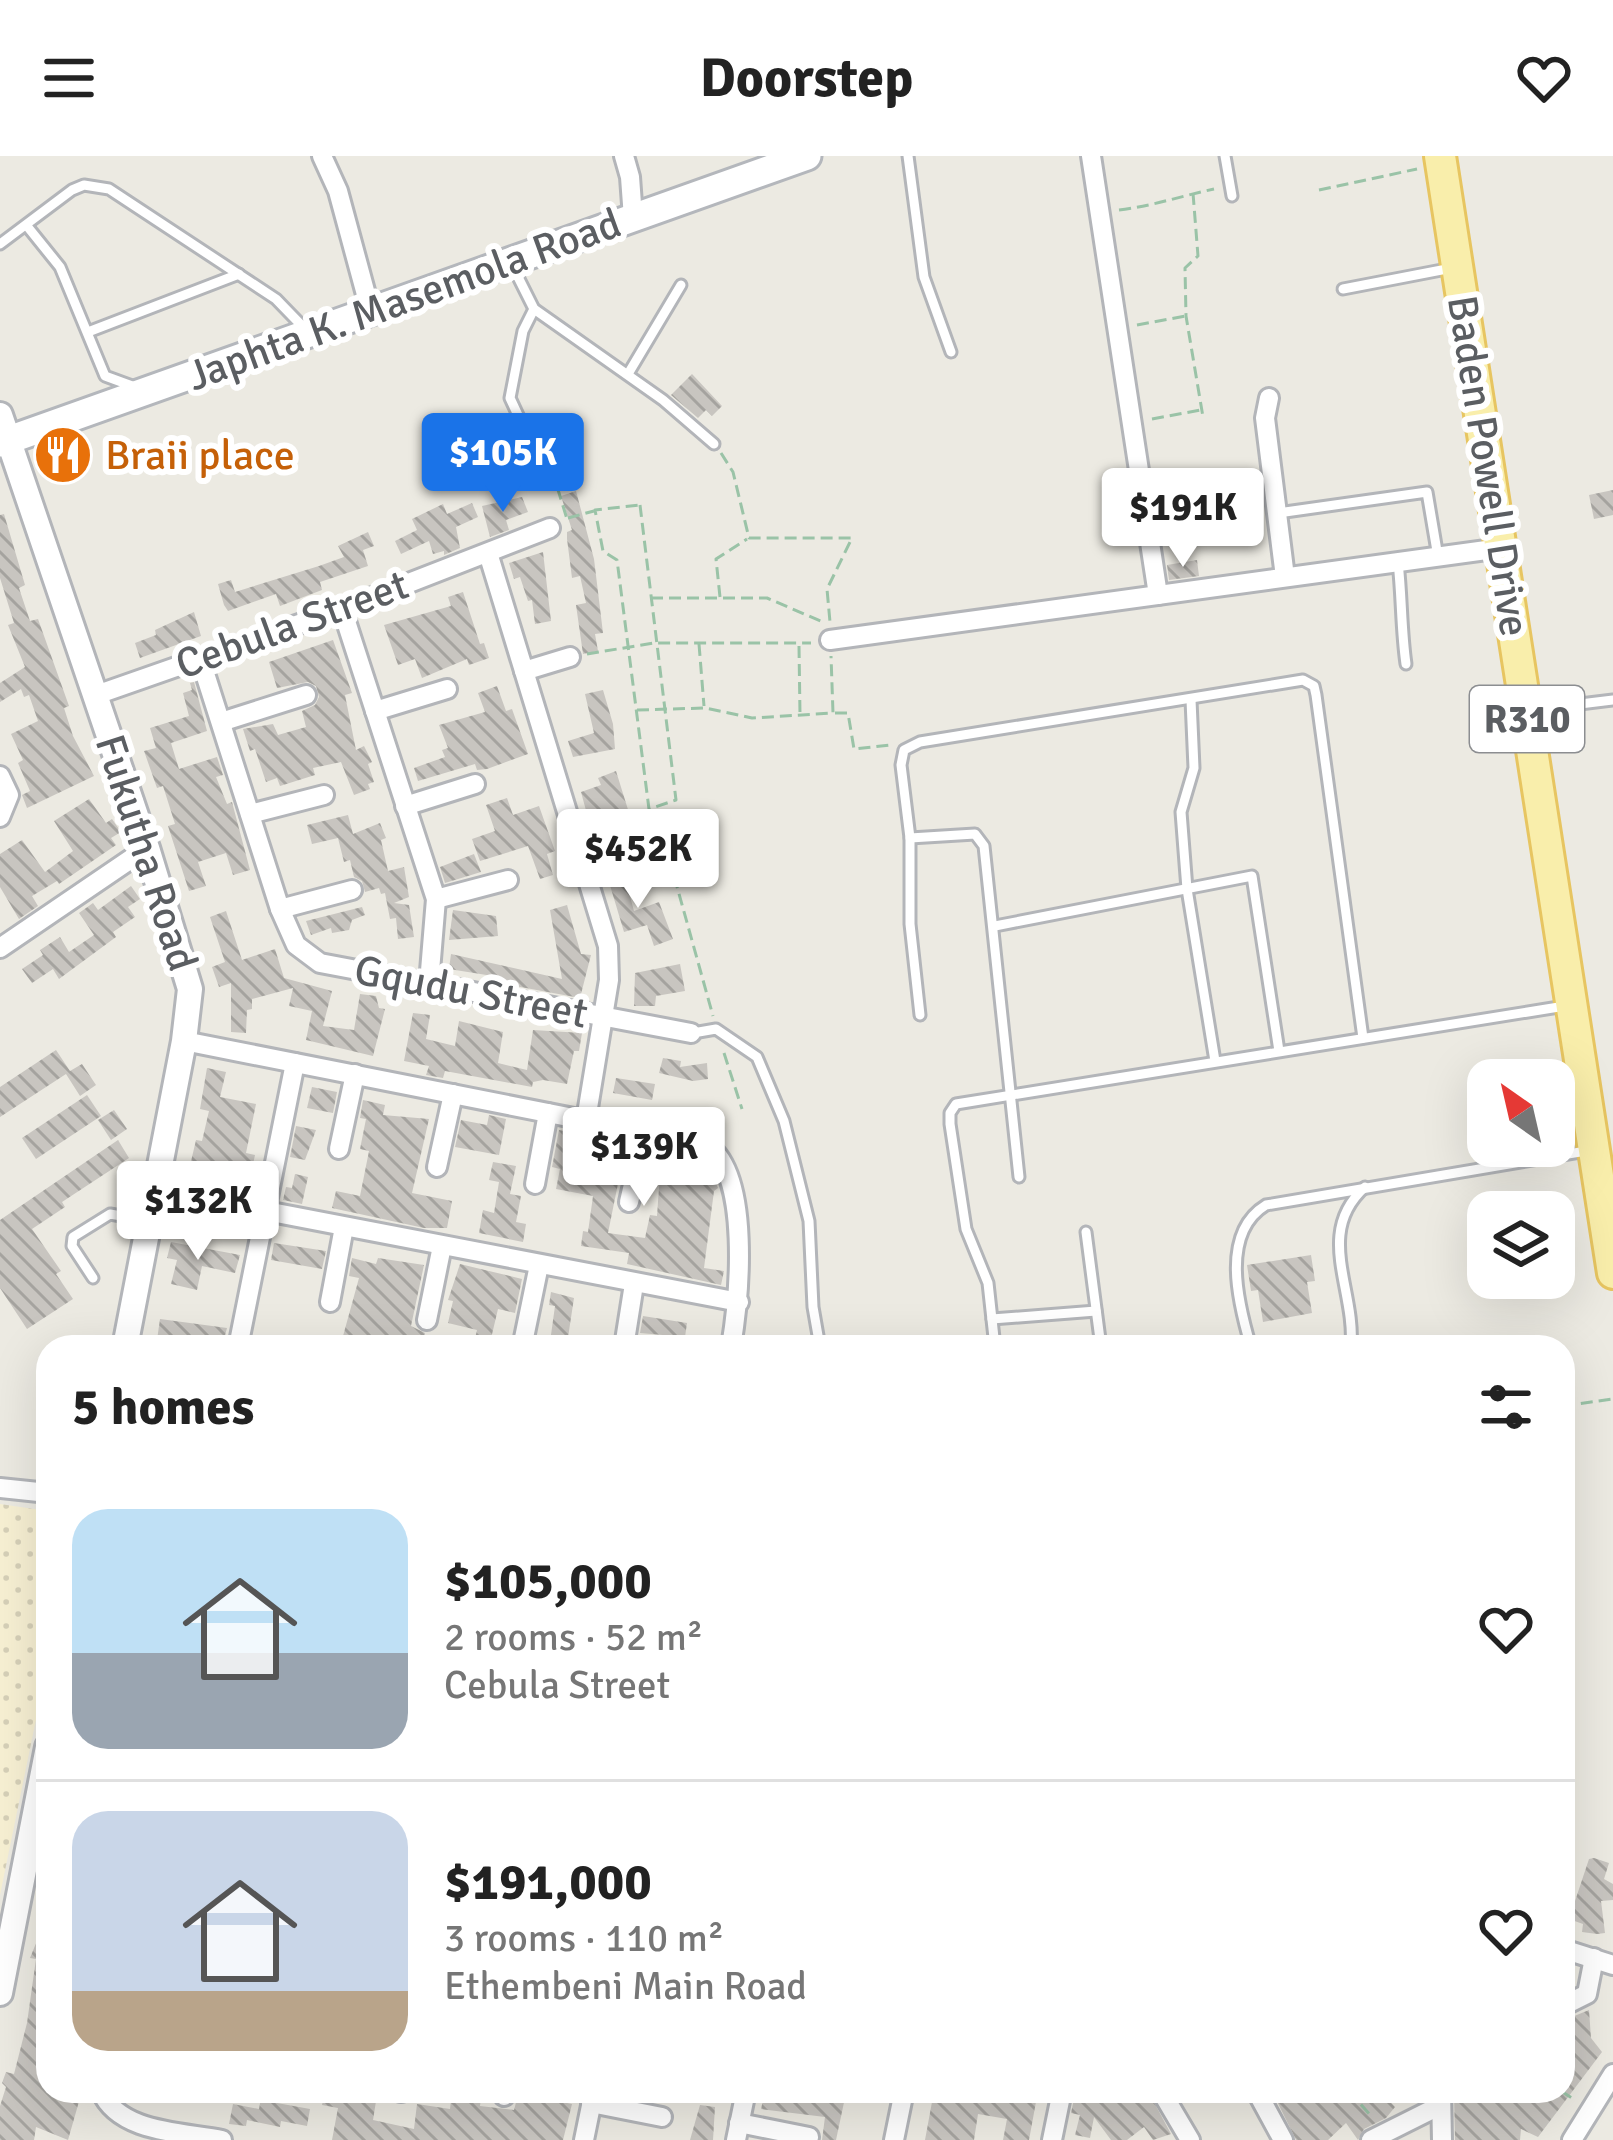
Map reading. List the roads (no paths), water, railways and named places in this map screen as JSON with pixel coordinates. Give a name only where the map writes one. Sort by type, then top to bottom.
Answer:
[{"type":"main road","name":"Japhta K. Masemola Road","points":[[3,432],[146,392],[371,313],[633,218],[745,166],[807,156]]},
{"type":"main road","name":"Baden Powell Drive","points":[[1441,160],[1613,1273]]},
{"type":"street","points":[[322,156],[338,190],[371,313]]},
{"type":"street","points":[[624,156],[633,218]]},
{"type":"street","points":[[1091,156],[1158,595]]},
{"type":"street","points":[[1269,398],[1265,418],[1286,577]]},
{"type":"street","name":"Fukutha Road","points":[[3,432],[187,974],[190,1000],[184,1042],[127,1335]]},
{"type":"street","name":"Cebula Street","points":[[96,695],[342,609],[550,528]]},
{"type":"street","points":[[830,640],[1501,548]]},
{"type":"street","points":[[488,553],[608,946],[608,980],[586,1120]]},
{"type":"street","points":[[342,609],[436,899],[429,983]]},
{"type":"street","points":[[524,671],[570,657]]},
{"type":"street","name":"Gqudu Street","points":[[200,658],[280,909],[296,945],[315,961],[691,1034]]},
{"type":"street","points":[[375,711],[447,689]]},
{"type":"street","points":[[220,722],[307,695]]},
{"type":"street","points":[[0,776],[9,795],[0,817]]},
{"type":"street","points":[[405,806],[475,784]]},
{"type":"street","points":[[250,814],[324,795]]},
{"type":"street","points":[[0,948],[147,848]]},
{"type":"street","points":[[436,899],[508,880]]},
{"type":"street","name":"Gqudu Street","points":[[280,909],[352,890]]},
{"type":"street","points":[[184,1042],[704,1144],[725,1162],[737,1238],[739,1302],[732,1335]]},
{"type":"street","points":[[240,1335],[295,1063]]},
{"type":"street","points":[[339,1149],[355,1075]]},
{"type":"street","points":[[437,1167],[453,1094]]},
{"type":"street","points":[[535,1184],[548,1113]]},
{"type":"street","points":[[629,1202],[645,1132]]},
{"type":"street","points":[[266,1211],[739,1302]]},
{"type":"street","points":[[330,1302],[344,1227]]},
{"type":"street","points":[[427,1320],[442,1246]]},
{"type":"street","points":[[525,1335],[538,1265]]},
{"type":"street","points":[[626,1335],[634,1284]]},
{"type":"street","points":[[0,1488],[36,1492]]},
{"type":"street","points":[[0,1994],[36,1809]]},
{"type":"street","points":[[1575,2000],[1587,1994],[1603,1961]]},
{"type":"street","points":[[1572,2140],[1613,2074]]},
{"type":"street","points":[[107,2103],[128,2121],[222,2140]]},
{"type":"street","points":[[584,2140],[591,2103]]},
{"type":"street","points":[[613,2103],[662,2117]]},
{"type":"street","points":[[894,2140],[902,2103]]},
{"type":"street","points":[[1052,2140],[1060,2103]]},
{"type":"street","points":[[1168,2103],[1190,2140]]},
{"type":"street","points":[[1263,2103],[1283,2140]]},
{"type":"street","points":[[1378,2136],[1433,2103]]},
{"type":"street","points":[[1441,2103],[1442,2140]]},
{"type":"street","points":[[738,2132],[808,2137]]},
{"type":"lane","points":[[908,156],[924,277],[951,352]]},
{"type":"lane","points":[[1225,156],[1231,190]]},
{"type":"lane","points":[[0,244],[72,190],[95,185],[109,189],[276,299],[310,334]]},
{"type":"lane","points":[[27,226],[60,267],[105,376],[146,392]]},
{"type":"lane","points":[[510,262],[534,309],[628,374],[714,444]]},
{"type":"lane","points":[[1343,289],[1457,267]]},
{"type":"lane","points":[[88,332],[239,274]]},
{"type":"lane","points":[[628,374],[681,285]]},
{"type":"lane","points":[[534,309],[523,332],[509,398],[535,452]]},
{"type":"lane","points":[[1278,513],[1427,492],[1438,557]]},
{"type":"lane","points":[[1398,562],[1406,664]]},
{"type":"lane","points":[[920,1015],[910,924],[904,750],[920,742],[1310,681],[1363,1038]]},
{"type":"lane","points":[[1191,700],[1194,768],[1180,812],[1187,889],[1215,1061]]},
{"type":"lane","points":[[1526,711],[1613,700]]},
{"type":"lane","points":[[910,838],[979,836],[984,846],[1019,1177]]},
{"type":"lane","points":[[995,926],[1252,876],[1279,1051]]},
{"type":"lane","points":[[994,1335],[988,1283],[967,1229],[950,1113],[964,1101],[1570,1005]]},
{"type":"lane","points":[[691,1034],[716,1029],[757,1057],[784,1121],[808,1221],[818,1335]]},
{"type":"lane","points":[[1249,1335],[1236,1244],[1251,1214],[1266,1205],[1594,1150]]},
{"type":"lane","points":[[1352,1335],[1339,1225],[1351,1200],[1365,1186]]},
{"type":"lane","points":[[93,1278],[72,1246],[74,1238],[110,1214],[149,1221]]},
{"type":"lane","points":[[1086,1232],[1099,1335]]},
{"type":"lane","points":[[992,1319],[1096,1311]]},
{"type":"place","name":"Braii place","points":[[63,455]]}]
